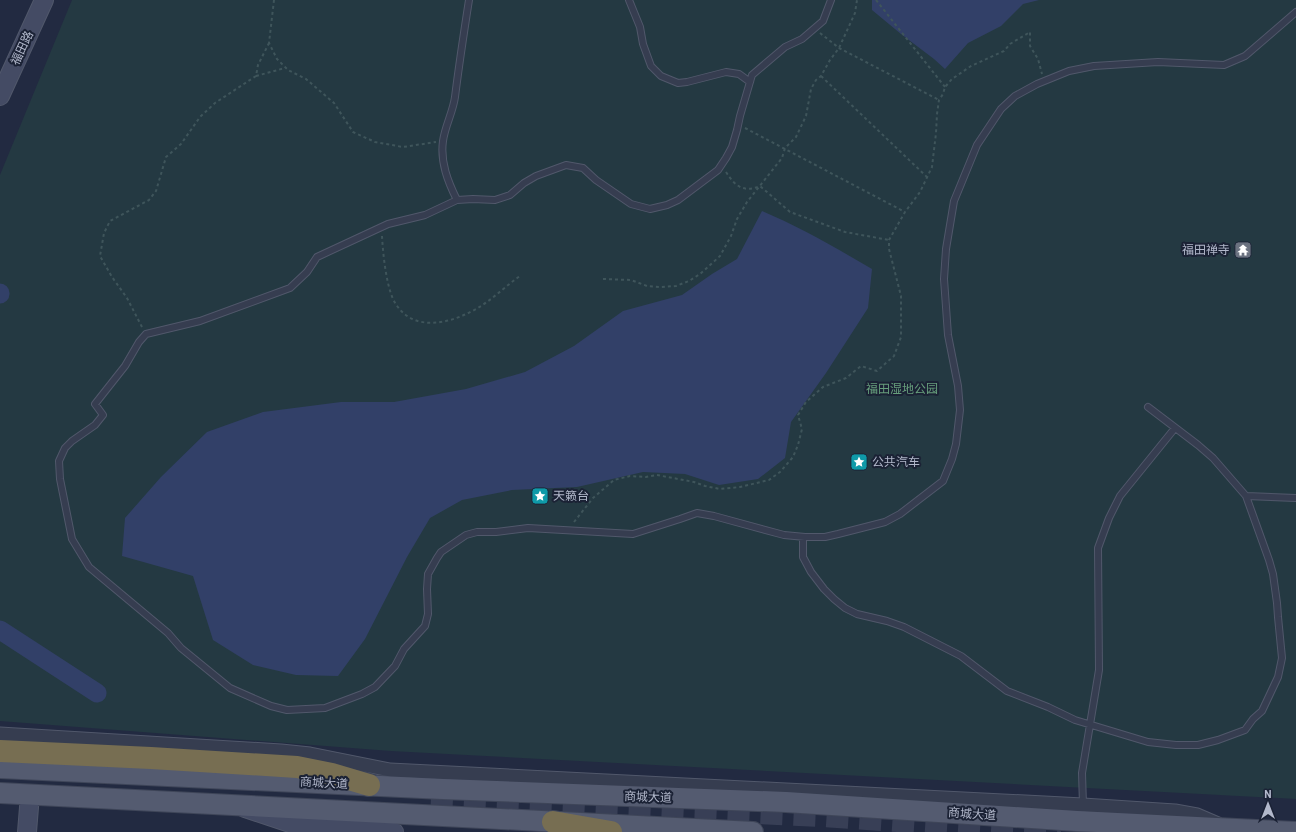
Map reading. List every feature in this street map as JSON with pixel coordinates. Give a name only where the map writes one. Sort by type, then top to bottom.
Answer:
[{"type":"highway","points":[[0,751],[284,766],[332,774],[369,785]]},
{"type":"highway","points":[[554,822],[611,832]]},
{"type":"main road","name":"商城大道","points":[[0,768],[443,789],[786,802],[1076,821],[1296,832]]},
{"type":"main road","points":[[0,793],[753,832]]},
{"type":"street","name":"福田路","points":[[0,68],[30,0]]},
{"type":"street","name":"福田路","points":[[0,96],[44,0]]},
{"type":"street","points":[[0,734],[310,754],[390,770],[443,789]]},
{"type":"street","points":[[390,770],[1083,805],[1197,815],[1229,828]]},
{"type":"street","points":[[27,832],[30,795]]},
{"type":"street","points":[[236,805],[299,826],[394,832]]},
{"type":"lane","points":[[457,200],[448,183],[445,170],[443,141],[455,98],[469,0]]},
{"type":"lane","points":[[629,0],[640,27],[643,44],[650,66],[661,76],[678,82],[688,82],[726,72],[739,74],[750,82]]},
{"type":"lane","points":[[831,0],[823,21],[802,40],[785,48],[752,75],[732,147],[722,164],[718,170],[678,200],[667,205],[650,209],[632,204],[596,180],[583,168],[566,165],[536,176],[524,183],[510,195],[494,200],[457,200],[425,215],[388,224],[317,257],[307,272],[290,288],[200,322],[146,334],[139,342],[125,366],[95,404],[103,415],[94,425],[65,448],[59,461],[60,479],[72,539],[89,567],[168,633],[181,648],[230,688],[271,706],[287,710],[324,708],[362,694],[376,687],[386,677],[395,666],[404,649],[425,626],[428,614],[428,574],[441,552],[466,535],[477,532],[496,532],[528,528],[605,534],[633,534],[697,513],[714,516],[784,535],[803,537],[824,537],[885,522],[900,514],[943,480],[952,459],[956,444],[960,410],[958,386],[948,335],[944,279],[946,249],[954,201],[977,145],[1000,109],[1015,96],[1044,81],[1069,71],[1094,66],[1158,62],[1224,65],[1245,56],[1296,12]]},
{"type":"lane","points":[[803,537],[803,557],[811,572],[834,600],[857,614],[887,621],[904,627],[961,656],[1007,691],[1091,725],[1148,742],[1176,745],[1198,745],[1218,740],[1245,730],[1253,719],[1262,712],[1278,677],[1282,658],[1277,603],[1273,574],[1269,560],[1246,496],[1212,458],[1148,407]]},
{"type":"lane","points":[[1083,805],[1082,773],[1099,670],[1098,548],[1109,518],[1120,496],[1175,428]]},
{"type":"lane","points":[[1246,496],[1296,498]]},
{"type":"path","points":[[256,76],[258,65],[269,43],[274,0]]},
{"type":"path","points":[[603,279],[631,280],[647,286],[676,286],[689,281],[700,274],[720,256],[731,236],[737,218],[746,202],[782,158],[785,148],[796,137],[802,126],[809,104],[811,89],[839,48],[855,13],[857,0]]},
{"type":"path","points":[[876,0],[944,87]]},
{"type":"path","points":[[815,28],[839,48],[940,100]]},
{"type":"path","points":[[568,530],[593,498],[614,480],[630,476],[657,476],[720,488],[755,484],[769,480],[780,472],[793,457],[798,445],[802,429],[798,415],[806,402],[823,387],[846,378],[862,366],[877,371],[894,356],[901,337],[901,296],[889,249],[889,240],[905,212],[920,192],[932,167],[935,149],[937,114],[944,87],[952,79],[971,66],[1004,51],[1010,44],[1030,32],[1030,46],[1038,59],[1044,81]]},
{"type":"path","points":[[269,43],[277,59],[285,68],[306,79],[334,103],[353,132],[375,142],[402,147],[443,141]]},
{"type":"path","points":[[146,334],[127,298],[112,277],[100,256],[104,233],[110,221],[149,200],[156,191],[166,156],[181,144],[200,117],[215,103],[256,76],[285,68]]},
{"type":"path","points":[[821,76],[928,178]]},
{"type":"path","points":[[738,124],[905,212]]},
{"type":"path","points":[[722,164],[736,185],[746,189],[760,186]]},
{"type":"path","points":[[760,186],[790,212],[845,232],[889,240]]},
{"type":"path","points":[[381,227],[384,256],[393,299],[403,313],[416,321],[436,323],[461,317],[493,298],[520,276]]},
{"type":"green space","name":"福田湿地公园","points":[[72,0],[1296,0],[1296,799],[391,751],[0,721],[0,175]]},
{"type":"water","points":[[872,0],[1039,0],[1023,4],[1001,26],[968,43],[945,69],[872,10]]},
{"type":"water","points":[[762,211],[804,231],[872,269],[868,308],[826,373],[791,422],[785,458],[758,479],[719,485],[685,474],[643,472],[577,487],[512,490],[462,500],[430,518],[407,557],[365,639],[338,676],[296,675],[253,665],[213,640],[193,576],[122,556],[125,518],[161,477],[207,432],[263,412],[341,402],[394,402],[466,389],[525,372],[574,346],[623,311],[682,295],[737,259]]},
{"type":"waterway","points":[[0,630],[97,693]]},
{"type":"tunnel","points":[[431,798],[823,816],[1061,832]]},
{"type":"place","name":"福田禅寺","points":[[1243,250]]},
{"type":"place","name":"公共汽车","points":[[859,462]]},
{"type":"place","name":"天籁台","points":[[540,496]]}]
